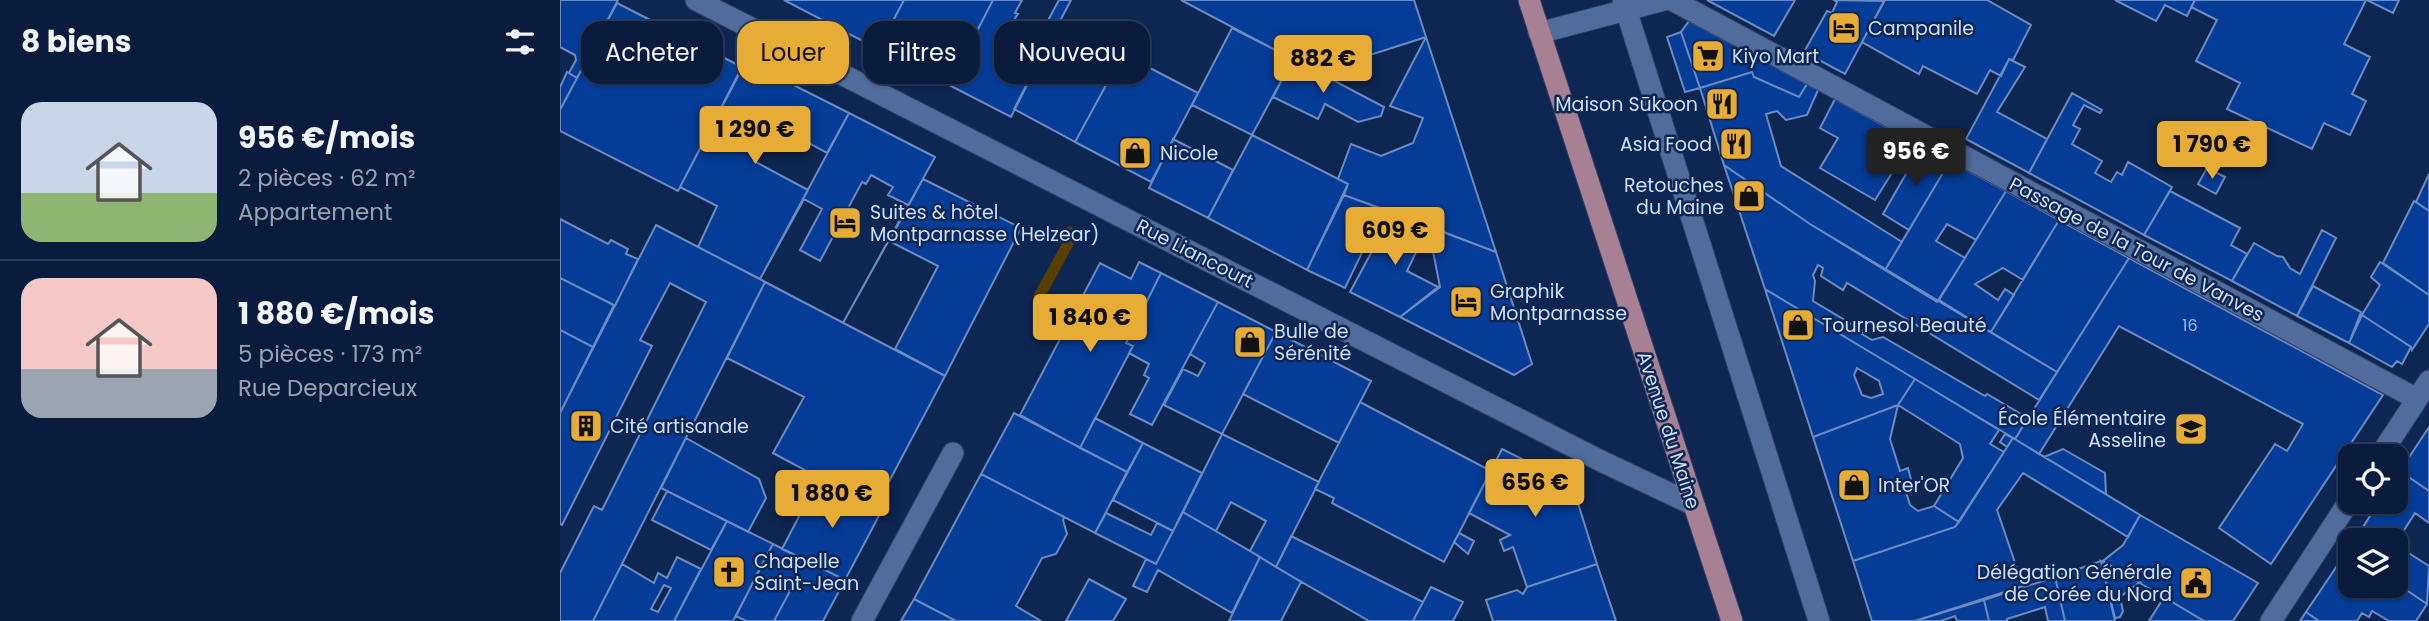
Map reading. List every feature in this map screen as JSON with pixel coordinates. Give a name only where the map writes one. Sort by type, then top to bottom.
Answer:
[{"type":"main road","name":"Avenue du Maine","points":[[1529,0],[1732,621]]},
{"type":"street","name":"Rue Liancourt","points":[[696,0],[1601,461],[1694,505]]},
{"type":"street","points":[[1539,33],[1625,5],[1664,0]]},
{"type":"street","name":"Passage de la Tour de Vanves","points":[[1672,0],[2423,390]]},
{"type":"street","points":[[1625,5],[1819,621]]},
{"type":"street","points":[[2388,444],[2423,390]]},
{"type":"street","points":[[862,621],[953,453]]},
{"type":"street","points":[[2271,621],[2341,514]]},
{"type":"shaded area","points":[[1069,226],[1076,229],[1076,240],[1043,301],[1033,296],[1066,236],[1060,232]]},
{"type":"building","points":[[560,0],[618,0],[607,21],[581,21],[581,70],[577,78],[569,73],[576,60],[575,55],[560,47]]},
{"type":"building","points":[[784,0],[904,0],[893,21],[863,21],[863,41],[849,34],[849,21],[824,21]]},
{"type":"building","points":[[904,0],[993,0],[980,25],[980,21],[893,21]]},
{"type":"building","points":[[993,0],[1022,0],[1013,21],[994,21],[994,84],[1028,84],[1011,117],[949,85],[980,84],[980,25]]},
{"type":"building","points":[[1059,0],[1071,0],[1060,21],[1048,21]]},
{"type":"building","points":[[1181,0],[1414,0],[1426,37],[1317,72]]},
{"type":"building","points":[[1707,0],[1795,0],[1774,36]]},
{"type":"building","name":"Campanile","points":[[1834,0],[1884,1],[1845,74],[1804,52],[1827,11],[1832,13],[1837,2]]},
{"type":"building","points":[[1885,0],[1987,0],[2031,25],[2013,60],[2009,59],[2001,76],[1990,70],[1977,94],[1923,66],[1919,74],[1862,42]]},
{"type":"building","points":[[2115,0],[2195,0],[2187,16],[2165,5],[2156,21]]},
{"type":"building","points":[[2195,0],[2366,0],[2344,44],[2370,57],[2352,94],[2366,101],[2350,135],[2324,123],[2312,149],[2227,109],[2240,83],[2196,61],[2217,20],[2191,7]]},
{"type":"building","points":[[2367,0],[2399,0],[2393,13]]},
{"type":"building","points":[[617,3],[652,21],[607,21]]},
{"type":"building","points":[[1689,21],[1807,84],[1799,97],[1754,77],[1752,72],[1700,88],[1681,32]]},
{"type":"building","points":[[1232,28],[1293,59],[1252,135],[1192,105]]},
{"type":"building","points":[[1681,32],[1700,88],[1685,92],[1667,37]]},
{"type":"building","points":[[1426,37],[1496,252],[1344,195],[1348,184],[1338,179],[1351,144],[1381,156],[1413,143],[1423,118],[1390,106]]},
{"type":"building","points":[[723,57],[737,64],[737,77],[678,191],[560,131],[560,110],[581,71],[581,84],[723,84]]},
{"type":"building","points":[[1293,59],[1384,107],[1381,116],[1358,122],[1325,104],[1318,119],[1273,97]]},
{"type":"building","points":[[2009,59],[2025,67],[1997,112],[2047,139],[2029,173],[1966,139]]},
{"type":"building","points":[[1150,68],[1198,93],[1151,182],[1075,142],[1107,84],[1150,84]]},
{"type":"building","points":[[567,72],[577,78],[560,110],[560,87]]},
{"type":"building","points":[[1752,72],[1754,77],[1799,97],[1807,84],[1818,90],[1807,115],[1786,120],[1777,111],[1766,114],[1781,166],[1902,242],[1885,270],[1810,224],[1724,165],[1700,88]]},
{"type":"building","points":[[737,78],[737,84],[792,84],[849,113],[827,153],[774,124],[754,161],[808,190],[760,279],[698,247],[717,206],[680,187]]},
{"type":"building","points":[[1027,84],[1107,84],[1075,142],[1014,109]]},
{"type":"building","points":[[2072,93],[2102,110],[2100,113],[2084,105],[2073,125],[2080,129],[2072,144],[2102,161],[2095,173],[2111,182],[2117,172],[2122,175],[2128,162],[2172,187],[2144,235],[2029,173]]},
{"type":"building","points":[[1835,99],[1912,141],[1875,200],[1820,168],[1838,138],[1820,128]]},
{"type":"building","name":"Suites & hôtel Montparnasse (Helzear)","points":[[849,113],[935,157],[843,323],[760,279]]},
{"type":"building","points":[[1252,135],[1348,184],[1307,270],[1208,218]]},
{"type":"building","points":[[1173,139],[1233,170],[1208,218],[1149,188]]},
{"type":"building","points":[[1922,146],[1950,161],[1909,230],[1883,214]]},
{"type":"building","points":[[1950,161],[2006,191],[1976,240],[1947,224],[1936,241],[1965,258],[1937,302],[1885,270]]},
{"type":"building","points":[[1724,165],[1810,224],[2057,372],[2039,400],[1847,283],[1843,290],[1821,276],[1823,268],[1818,265],[1813,275],[1813,301],[1863,331],[1862,334],[1872,340],[1883,337],[2028,418],[2015,439],[1765,289]]},
{"type":"building","points":[[2207,168],[2225,177],[2216,194],[2198,184]]},
{"type":"building","points":[[2429,174],[2429,211],[2416,202]]},
{"type":"building","points":[[871,175],[893,187],[888,195],[908,205],[843,323],[760,279],[804,199],[822,209],[800,250],[820,261],[862,182],[866,184]]},
{"type":"building","points":[[923,179],[1021,228],[945,376],[895,349],[938,266],[889,241]]},
{"type":"building","points":[[2006,191],[2059,220],[2023,280],[2003,268],[1975,284],[1998,300],[2005,289],[2014,295],[1991,332],[1939,300]]},
{"type":"building","points":[[2170,191],[2240,228],[2231,245],[2247,254],[2232,281],[2144,235]]},
{"type":"building","points":[[1344,195],[1383,209],[1345,288],[1307,270]]},
{"type":"building","points":[[2414,201],[2429,211],[2429,295],[2383,263]]},
{"type":"building","points":[[1389,211],[1426,225],[1429,252],[1418,248],[1407,271],[1438,287],[1400,317],[1350,292],[1384,229],[1381,227]]},
{"type":"building","points":[[560,219],[608,244],[611,240],[628,249],[626,254],[638,259],[615,306],[560,278]]},
{"type":"building","points":[[2059,220],[2129,258],[2057,372],[1991,332]]},
{"type":"building","name":"Cité artisanale","points":[[656,225],[765,282],[593,621],[560,621],[560,573],[594,506],[602,510],[706,302],[670,283],[640,340],[652,346],[562,525],[560,524],[560,413]]},
{"type":"building","name":"Graphik Montparnasse","points":[[1428,226],[1496,252],[1532,364],[1514,375],[1400,317],[1440,287]]},
{"type":"building","points":[[2322,230],[2336,238],[2297,316],[2232,281],[2254,243],[2283,257],[2290,268],[2300,274]]},
{"type":"building","points":[[2129,258],[2383,395],[2351,444],[2338,444],[2338,463],[2271,564],[2219,528],[2275,444],[2287,451],[2303,424],[2119,326],[2039,454],[2015,439]]},
{"type":"building","points":[[1139,262],[1161,273],[1126,343],[1133,346],[1080,448],[1020,415],[1100,263],[1131,279]]},
{"type":"building","points":[[2380,262],[2429,295],[2429,324],[2412,350],[2362,315],[2380,285],[2371,277]]},
{"type":"building","points":[[1161,273],[1218,302],[1152,425],[1130,414],[1149,378],[1144,375],[1149,364],[1129,353],[1133,346],[1126,343]]},
{"type":"building","points":[[560,278],[614,305],[593,347],[560,330]]},
{"type":"building","points":[[765,282],[945,376],[875,508],[773,453],[804,397],[727,358]]},
{"type":"building","points":[[2313,286],[2361,312],[2349,343],[2297,316]]},
{"type":"building","points":[[1765,289],[1915,379],[1898,405],[1813,437]],"holes":[[[1857,368],[1879,381],[1883,394],[1871,398],[1862,395],[1854,375]]]},
{"type":"building","points":[[1218,302],[1276,332],[1222,434],[1164,405],[1183,369],[1198,376],[1205,363],[1190,354]]},
{"type":"building","points":[[2362,315],[2411,347],[2402,364],[2397,361],[2392,367],[2349,343]]},
{"type":"building","points":[[560,330],[593,347],[560,413]]},
{"type":"building","points":[[1276,332],[1371,381],[1339,443],[1243,394]]},
{"type":"building","points":[[1915,379],[1999,430],[1990,444],[2004,452],[1959,522],[1934,506],[1963,458],[1960,444],[1898,405]]},
{"type":"building","points":[[1360,402],[1491,471],[1444,562],[1332,503],[1334,498],[1315,489]]},
{"type":"building","points":[[1898,405],[1890,439],[1900,471],[1908,468],[1913,487],[1905,489],[1910,505],[1918,511],[1934,506],[1959,522],[1955,527],[1853,561],[1813,437]]},
{"type":"building","points":[[1014,413],[1127,472],[1095,533],[981,474]]},
{"type":"building","points":[[1095,418],[1143,443],[1127,472],[1080,448]]},
{"type":"building","points":[[2429,427],[2429,491],[2408,477],[2408,459]]},
{"type":"building","points":[[1222,434],[1319,482],[1276,567],[1250,551],[1266,521],[1231,502],[1216,531],[1183,512]]},
{"type":"building","points":[[2005,434],[2013,438],[2007,447],[2000,442]]},
{"type":"building","points":[[686,438],[759,479],[766,498],[748,532],[661,488]]},
{"type":"building","points":[[2013,438],[2140,515],[2128,537],[2023,473],[1997,510],[2023,586],[1915,621],[1872,621],[1853,561],[1955,527]]},
{"type":"building","points":[[1143,443],[1202,473],[1173,531],[1113,500]]},
{"type":"building","points":[[1502,449],[1572,484],[1597,564],[1527,587],[1513,547],[1504,551],[1500,540],[1510,535],[1469,513]]},
{"type":"building","points":[[2063,449],[2105,473],[2106,494],[2044,457]]},
{"type":"building","points":[[981,474],[1064,517],[1067,534],[1056,554],[1042,558],[1016,606],[1041,621],[956,621],[914,599]]},
{"type":"building","points":[[2408,477],[2429,491],[2429,523],[2415,513],[2406,528],[2362,528],[2371,514],[2408,514]]},
{"type":"building","points":[[819,478],[881,512],[845,580],[782,549]]},
{"type":"building","points":[[667,491],[727,521],[711,550],[652,520]]},
{"type":"building","points":[[783,491],[793,495],[789,502],[779,497]]},
{"type":"building","points":[[1183,512],[1260,557],[1232,613],[1158,570],[1147,592],[1133,586],[1146,559],[1156,564]]},
{"type":"building","points":[[1106,513],[1151,535],[1157,523],[1173,531],[1156,564],[1095,533]]},
{"type":"building","points":[[2140,515],[2258,583],[2233,621],[2204,621],[2103,561],[2123,545]]},
{"type":"building","name":"Chapelle Saint-Jean","points":[[727,521],[773,544],[733,621],[674,621]]},
{"type":"building","points":[[1459,533],[1474,541],[1468,554],[1454,542]]},
{"type":"building","points":[[1291,536],[1423,602],[1413,621],[1369,621],[1276,567]]},
{"type":"building","points":[[773,544],[845,580],[823,621],[774,621],[790,591],[757,574]]},
{"type":"building","points":[[2408,553],[2429,566],[2427,604],[2408,591]]},
{"type":"building","points":[[677,557],[701,569],[674,621],[593,621],[622,564],[654,583],[658,573],[667,578]],"holes":[[[664,585],[671,588],[658,612],[651,609]]]},
{"type":"building","points":[[1260,557],[1301,582],[1281,621],[1229,621]]},
{"type":"building","points":[[2101,561],[2115,621],[2065,621],[2055,577]]},
{"type":"building","points":[[2101,561],[2140,582],[2120,597],[2123,611],[2120,617],[2115,618]]},
{"type":"building","points":[[1597,564],[1616,621],[1493,621],[1486,600],[1517,590],[1523,594],[1527,587]]},
{"type":"building","points":[[2338,564],[2338,598],[2408,598],[2408,591],[2427,604],[2416,621],[2389,621],[2372,611],[2369,617],[2362,613],[2357,621],[2319,621],[2306,612]]},
{"type":"building","points":[[757,574],[790,591],[774,621],[746,621],[736,616]]},
{"type":"building","points":[[2055,577],[2065,621],[2048,621],[2045,607],[2007,621],[1989,621],[1984,600]]},
{"type":"building","points":[[1089,579],[1126,599],[1113,621],[1066,621]]},
{"type":"building","points":[[1431,587],[1463,602],[1453,621],[1413,621]]},
{"type":"building","points":[[2164,597],[2204,621],[2149,621]]},
{"type":"building","points":[[914,599],[956,621],[901,621]]},
{"type":"building","points":[[1984,600],[1989,621],[1957,621],[1955,616],[1941,621],[1915,621]]},
{"type":"building","points":[[2306,612],[2319,621],[2300,621]]},
{"type":"place","name":"Campanile","points":[[1844,28]]},
{"type":"place","name":"Kiyo Mart","points":[[1708,56]]},
{"type":"place","name":"Maison Sūkoon","points":[[1722,104]]},
{"type":"place","name":"Asia Food","points":[[1736,144]]},
{"type":"place","name":"Nicole","points":[[1135,153]]},
{"type":"place","name":"Retouches du Maine","points":[[1749,196]]},
{"type":"place","name":"Suites & hôtel Montparnasse (Helzear)","points":[[845,223]]},
{"type":"place","name":"Graphik Montparnasse","points":[[1466,302]]},
{"type":"place","name":"Tournesol Beauté","points":[[1798,325]]},
{"type":"place","name":"Bulle de Sérénité","points":[[1250,342]]},
{"type":"place","name":"Cité artisanale","points":[[586,426]]},
{"type":"place","name":"École Élémentaire Asseline","points":[[2191,429]]},
{"type":"place","name":"Inter'OR","points":[[1854,485]]},
{"type":"place","name":"Chapelle Saint-Jean","points":[[729,572]]},
{"type":"place","name":"Délégation Générale de Corée du Nord","points":[[2196,583]]}]
